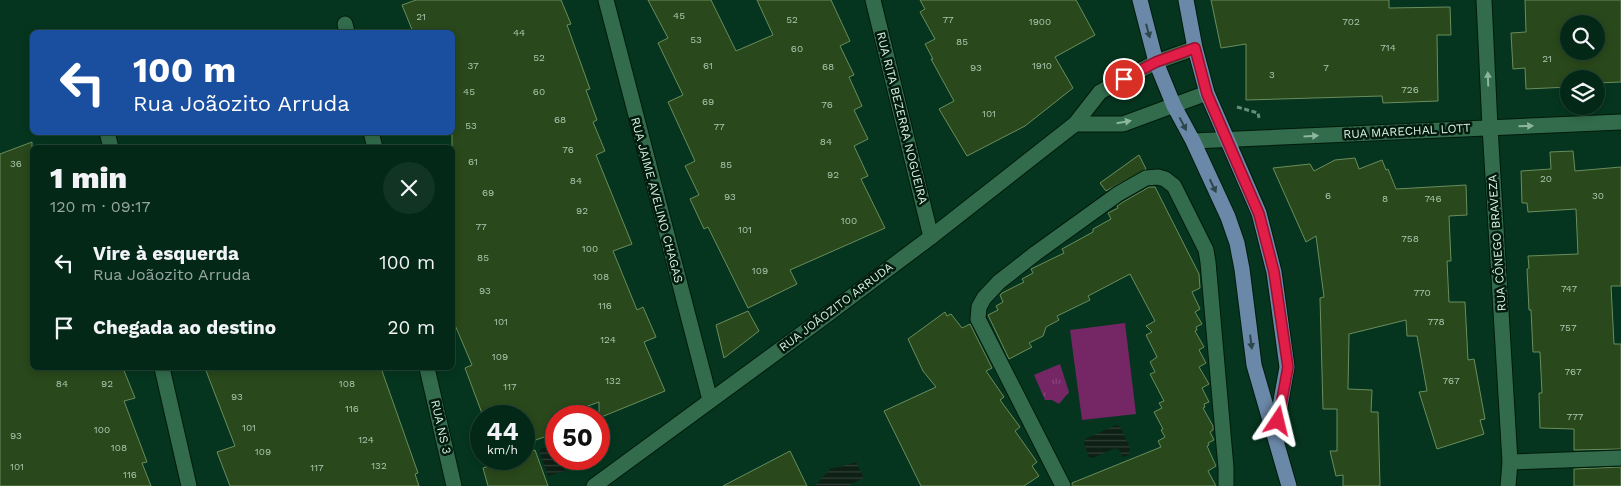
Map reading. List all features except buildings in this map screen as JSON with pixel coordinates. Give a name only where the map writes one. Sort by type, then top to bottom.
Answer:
[{"type":"main road","points":[[1140,0],[1156,62],[1174,106],[1193,141],[1228,216],[1237,243],[1254,365],[1289,486]]},
{"type":"main road","points":[[1186,0],[1195,48],[1207,94],[1259,214],[1274,272],[1288,367],[1275,438]]},
{"type":"street","name":"RUA JAIME AVELINO CHAGAS","points":[[606,0],[710,400]]},
{"type":"street","name":"RUA RITA BEZERRA NOGUEIRA","points":[[873,0],[930,237]]},
{"type":"street","name":"RUA CÔNEGO BRAVEZA","points":[[1484,0],[1510,462],[1508,486]]},
{"type":"street","name":"RUA JOÃOZITO ARRUDA","points":[[594,486],[930,237],[1075,124],[1100,92],[1156,62],[1195,48]]},
{"type":"street","points":[[1075,124],[1124,124],[1207,94]]},
{"type":"street","name":"RUA MARECHAL LOTT","points":[[1193,141],[1621,122]]},
{"type":"street","points":[[1063,486],[978,320],[979,307],[984,298],[1000,282],[1036,253],[1118,194],[1146,178],[1158,177],[1165,179],[1174,186],[1206,250],[1226,468],[1226,486]]},
{"type":"street","points":[[162,370],[189,486]]},
{"type":"street","name":"RUA NS 3","points":[[427,370],[454,486]]},
{"type":"street","points":[[1510,462],[1621,458]]},
{"type":"path","points":[[1232,101],[1236,107],[1258,113],[1263,138]]},
{"type":"green space","points":[[1125,323],[1136,414],[1082,420],[1070,330]]},
{"type":"green space","points":[[1060,364],[1069,392],[1059,404],[1052,400],[1045,400],[1034,375]]},
{"type":"shaded area","points":[[1116,425],[1120,426],[1130,448],[1129,455],[1123,457],[1119,450],[1115,448],[1093,458],[1089,457],[1084,444],[1085,439]]},
{"type":"shaded area","points":[[545,447],[545,467],[540,452],[541,449]]},
{"type":"shaded area","points":[[856,462],[864,478],[847,486],[815,486],[831,468]]},
{"type":"shaded area","points":[[546,470],[565,470],[565,471],[548,476]]},
{"type":"route","points":[[1124,79],[1156,62],[1195,48],[1207,94],[1259,214],[1274,272],[1288,367],[1278,421]]}]
